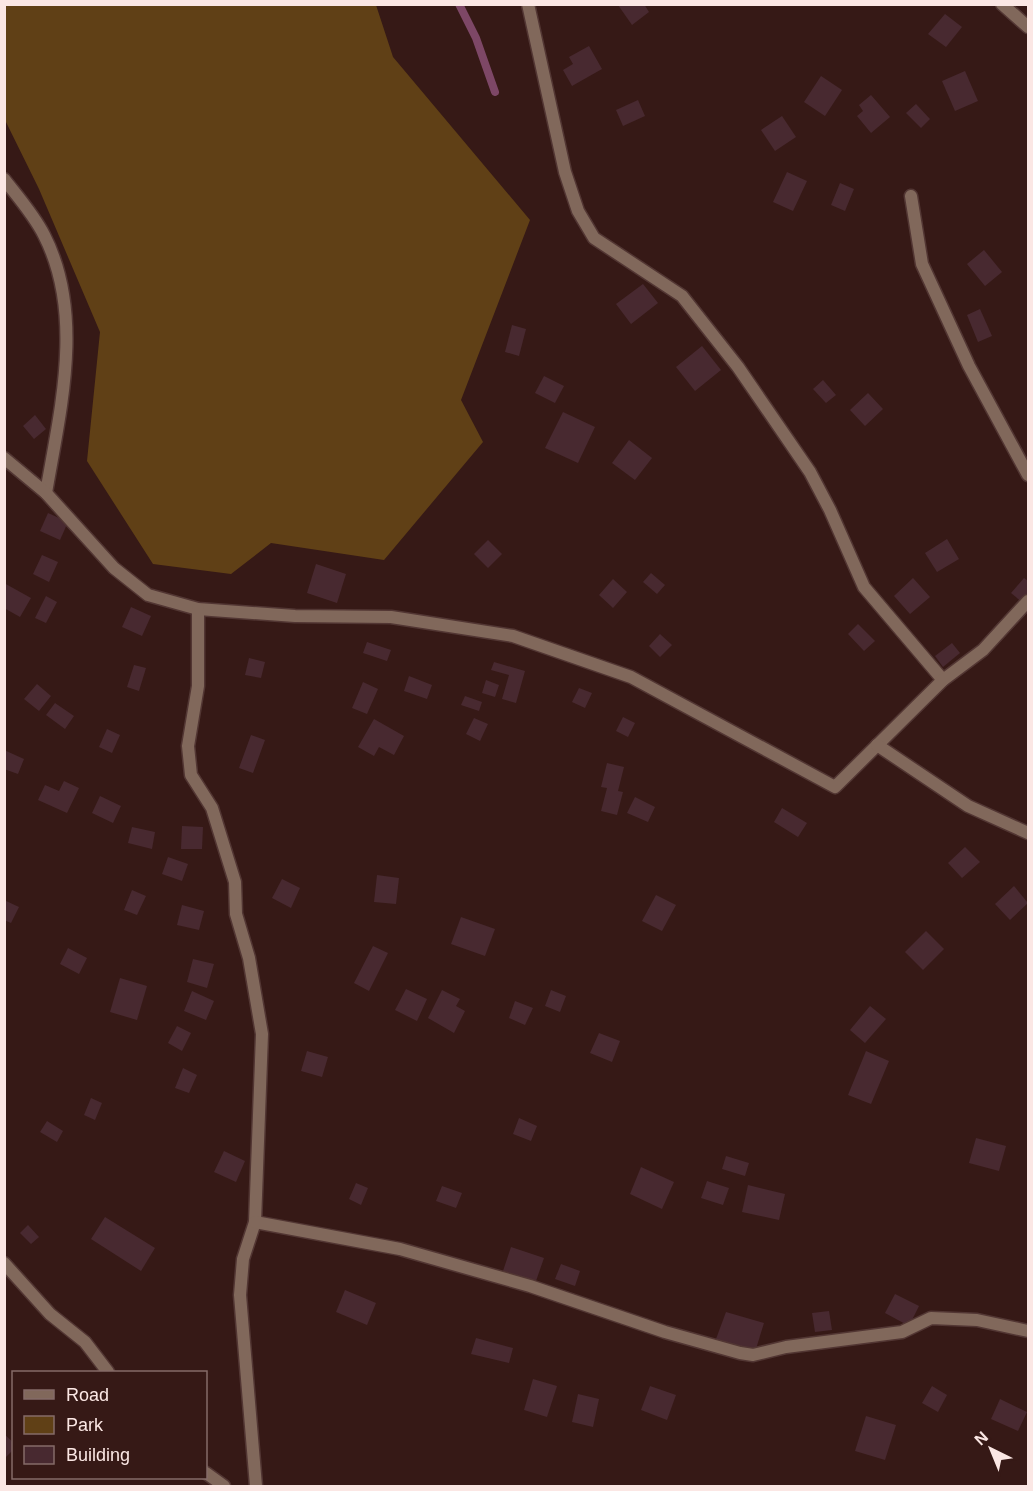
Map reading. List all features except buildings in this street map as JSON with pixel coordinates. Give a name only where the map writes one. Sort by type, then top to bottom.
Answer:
[{"type":"street","points":[[528,4],[565,172],[578,211],[594,238],[681,296],[689,304],[738,367],[810,472],[864,587],[943,680]]},
{"type":"street","points":[[1002,4],[1029,27]]},
{"type":"street","points":[[4,179],[44,235],[60,281],[67,324],[66,379],[46,493]]},
{"type":"street","points":[[911,196],[922,264],[969,366],[1029,475]]},
{"type":"street","points":[[4,458],[46,493],[114,568],[148,595],[198,609],[295,616],[391,617],[513,636],[631,677],[835,787],[943,680],[983,650],[1029,602]]},
{"type":"street","points":[[198,609],[198,686],[188,746],[191,775],[212,808],[235,882],[236,914],[249,958],[262,1034],[255,1222],[243,1258],[240,1295],[256,1486]]},
{"type":"street","points":[[877,745],[968,806],[1029,833]]},
{"type":"street","points":[[255,1222],[400,1249],[530,1286],[665,1332],[753,1355],[786,1347],[902,1332],[931,1318],[957,1317],[1029,1331]]},
{"type":"street","points":[[4,1263],[50,1314],[85,1342],[107,1371]]},
{"type":"street","points":[[207,1474],[225,1486]]},
{"type":"green space","points":[[5,4],[376,5],[393,57],[530,220],[461,400],[483,442],[384,560],[271,543],[231,574],[153,564],[87,461],[100,332],[39,189],[5,120]]},
{"type":"waterway","points":[[459,4],[476,38],[495,92]]}]
